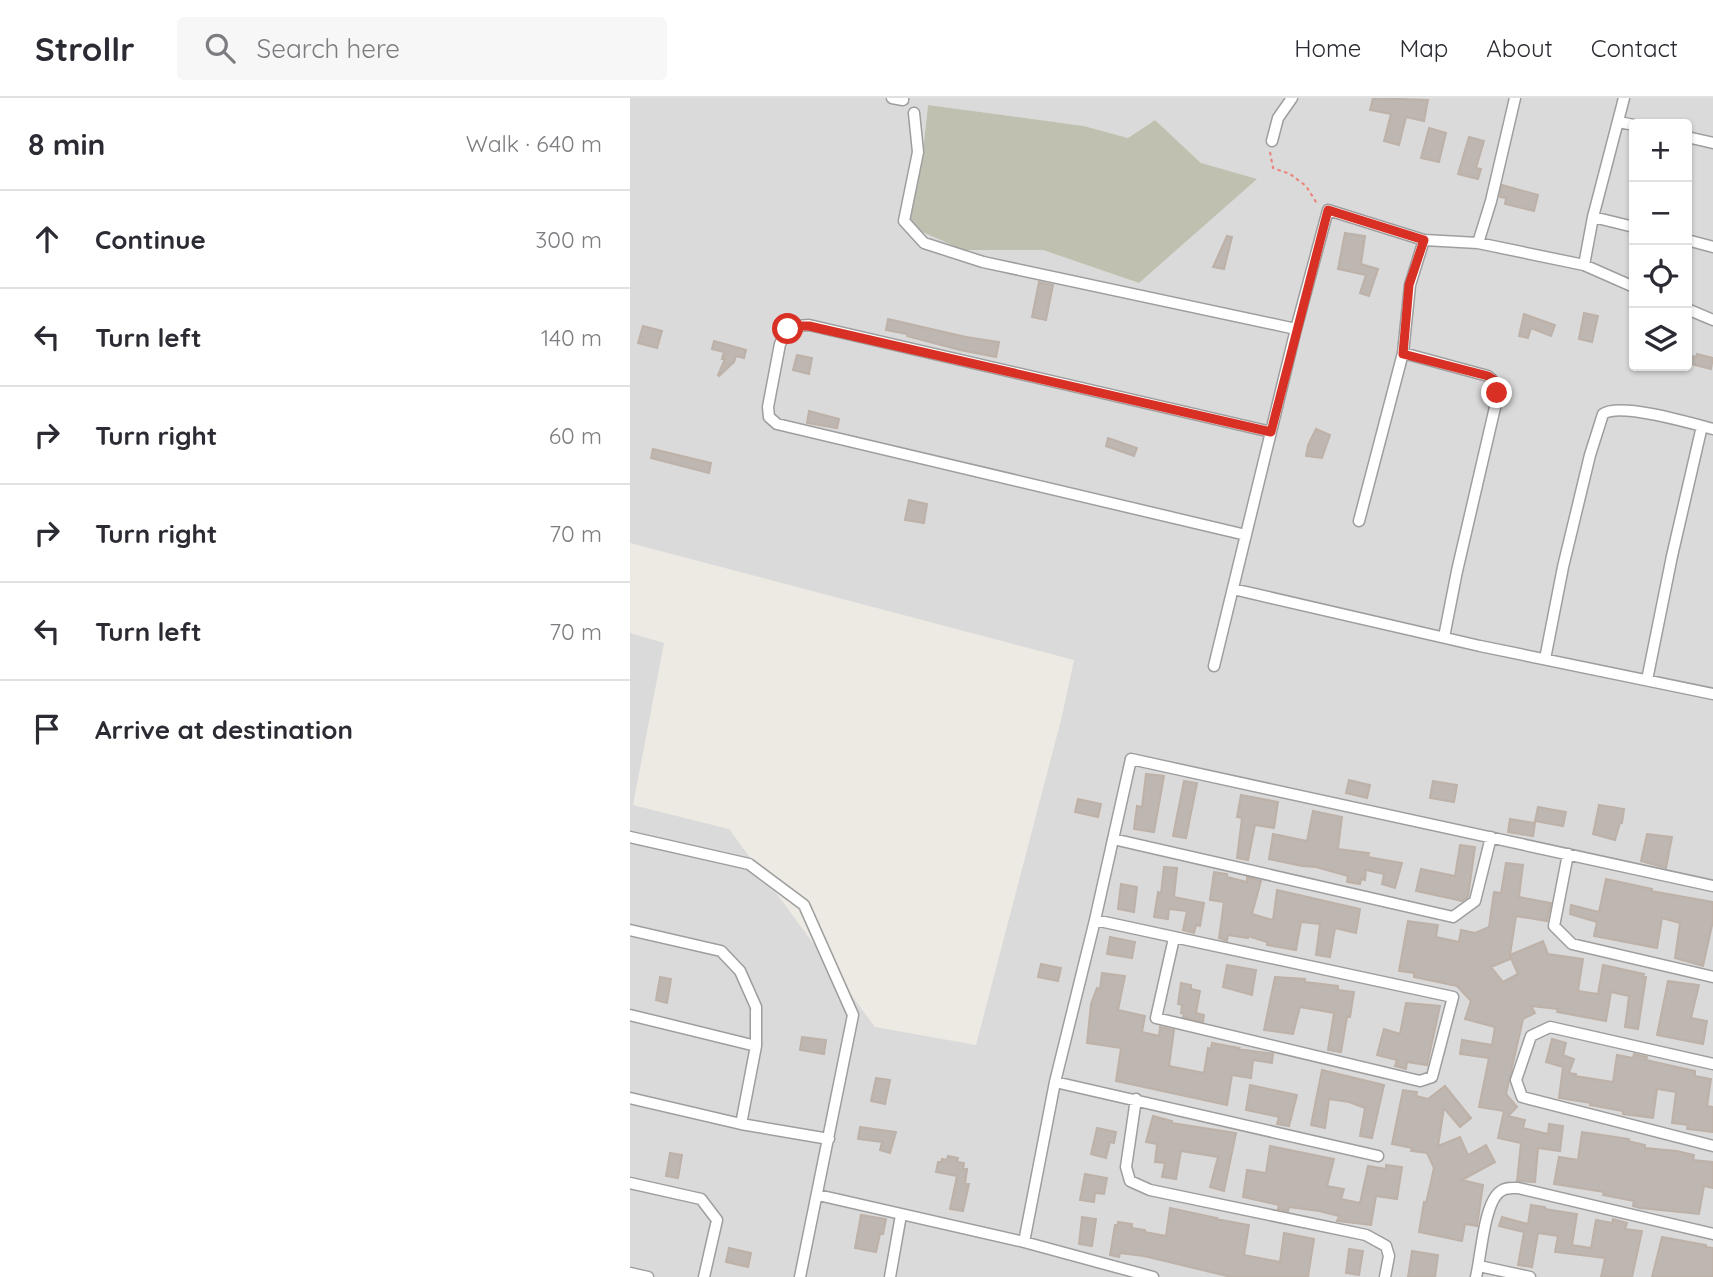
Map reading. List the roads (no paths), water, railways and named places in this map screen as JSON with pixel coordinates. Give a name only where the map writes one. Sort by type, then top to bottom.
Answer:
[{"type":"street","points":[[892,98],[903,98]]},
{"type":"street","points":[[1272,141],[1278,118],[1292,98]]},
{"type":"street","points":[[1478,243],[1491,201],[1514,98]]},
{"type":"street","points":[[1584,265],[1593,217],[1625,98]]},
{"type":"street","points":[[914,113],[918,152],[904,221],[924,243],[983,262],[1296,329]]},
{"type":"street","points":[[1619,122],[1629,124]]},
{"type":"street","points":[[1692,138],[1713,143]]},
{"type":"street","points":[[1214,666],[1296,329],[1328,210],[1424,240],[1478,243],[1584,265],[1629,285]]},
{"type":"street","points":[[1593,217],[1629,227]]},
{"type":"street","points":[[1359,522],[1403,354],[1409,285],[1424,240]]},
{"type":"street","points":[[1692,241],[1713,247]]},
{"type":"street","points":[[1692,311],[1713,320]]},
{"type":"street","points":[[1246,535],[777,424],[769,417],[768,407],[780,344],[788,329],[809,326],[1271,432]]},
{"type":"street","points":[[1403,354],[1488,376],[1497,386],[1496,403],[1444,637]]},
{"type":"street","points":[[1545,659],[1563,566],[1590,455],[1603,414],[1615,409],[1632,411],[1713,429]]},
{"type":"street","points":[[1647,680],[1702,426]]},
{"type":"street","points":[[1233,589],[1713,694]]},
{"type":"street","points":[[1024,1242],[1055,1082],[1096,920],[1131,759],[1713,886]]},
{"type":"street","points":[[630,837],[749,864],[804,905],[853,1015],[800,1277]]},
{"type":"street","points":[[1113,839],[1453,917],[1475,901],[1491,837]]},
{"type":"street","points":[[1569,854],[1554,926],[1572,944],[1713,977]]},
{"type":"street","points":[[1096,920],[1453,997],[1432,1077],[1420,1081],[1156,1018],[1174,938]]},
{"type":"street","points":[[630,930],[721,951],[740,971],[756,1007],[756,1046],[741,1124]]},
{"type":"street","points":[[630,1015],[756,1046]]},
{"type":"street","points":[[1713,1064],[1550,1027],[1531,1036],[1516,1080],[1522,1097],[1713,1146]]},
{"type":"street","points":[[1055,1082],[1378,1156]]},
{"type":"street","points":[[630,1098],[741,1124],[829,1139]]},
{"type":"street","points":[[1136,1099],[1126,1167],[1130,1181],[1150,1190],[1366,1235],[1385,1246],[1389,1256],[1385,1277]]},
{"type":"street","points":[[630,1183],[701,1199],[709,1209],[717,1220],[704,1277]]},
{"type":"street","points":[[1476,1277],[1492,1201],[1506,1188],[1518,1188],[1713,1234]]},
{"type":"street","points":[[818,1195],[1024,1242],[1148,1276]]},
{"type":"street","points":[[890,1277],[901,1215]]},
{"type":"street","points":[[1479,1266],[1530,1277]]},
{"type":"street","points":[[630,1273],[648,1277]]}]
